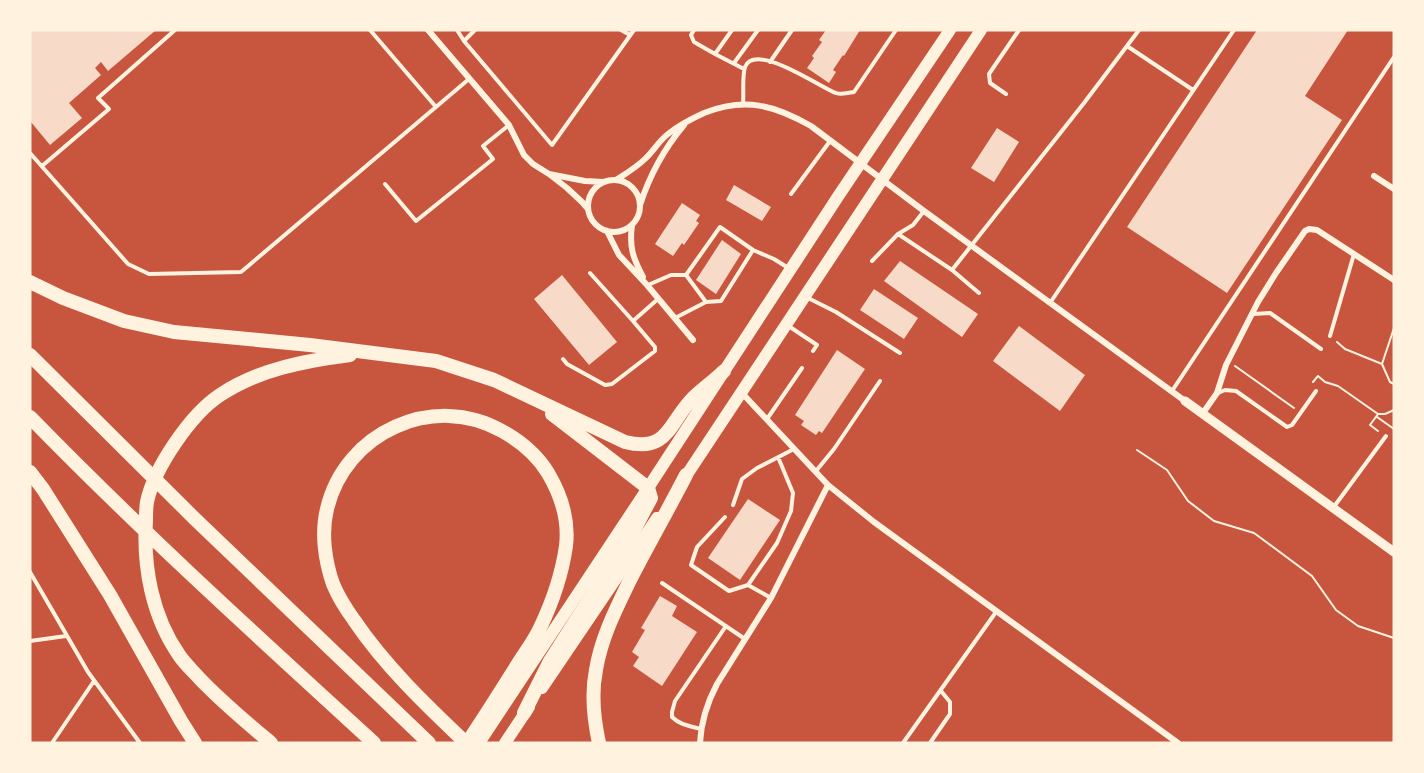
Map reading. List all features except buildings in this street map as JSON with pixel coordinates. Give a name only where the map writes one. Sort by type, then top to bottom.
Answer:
[{"type":"highway","points":[[30,282],[63,298],[124,321],[174,332],[436,361],[494,380],[625,442],[636,445],[646,445],[659,440],[692,400],[724,371]]},
{"type":"highway","points":[[271,743],[223,703],[185,662],[171,643],[154,603],[148,573],[144,542],[147,502],[158,472],[172,446],[194,419],[219,395],[254,377],[288,366],[312,360],[370,353]]},
{"type":"highway","points":[[30,355],[195,519],[429,743]]},
{"type":"highway","points":[[525,713],[550,661],[651,498],[648,488],[531,398]]},
{"type":"highway","points":[[454,415],[474,418],[513,437],[544,466],[555,484],[564,507],[566,545],[559,579],[540,629],[467,743],[430,708],[370,644],[348,612],[334,586],[326,557],[324,532],[327,509],[335,485],[348,465],[361,449],[393,427],[432,416],[454,415]]},
{"type":"highway","points":[[30,417],[189,574],[374,743]]},
{"type":"highway","points":[[30,472],[110,595],[195,743]]},
{"type":"highway","points":[[599,743],[593,702],[595,672],[602,644],[631,579],[687,475]]},
{"type":"main road","points":[[479,743],[949,30]]},
{"type":"main road","points":[[505,743],[687,475],[981,30]]},
{"type":"street","points":[[428,30],[509,125],[524,155],[582,202],[593,221],[607,231],[624,230],[632,225],[637,218],[648,183],[659,159],[688,120]]},
{"type":"street","points":[[616,180],[647,157],[658,142],[670,132],[688,120],[714,110],[732,105],[754,104],[792,115],[831,140],[924,211],[1394,552]]},
{"type":"street","points":[[549,174],[585,181],[624,182],[637,193],[640,207]]},
{"type":"street","points":[[1374,176],[1394,189]]},
{"type":"street","points":[[588,209],[594,190],[604,182]]},
{"type":"street","points":[[632,225],[631,251],[647,285]]},
{"type":"street","points":[[1203,414],[1217,393],[1226,364],[1252,314],[1276,273],[1305,231],[1317,230],[1394,280]]},
{"type":"street","points":[[607,231],[620,255],[693,340]]},
{"type":"street","points":[[741,393],[828,485],[874,522],[1178,743]]},
{"type":"street","points":[[700,743],[701,729],[710,698],[771,598],[828,485]]},
{"type":"lane","points":[[41,166],[109,109],[98,98],[175,30]]},
{"type":"lane","points":[[370,30],[436,107]]},
{"type":"lane","points":[[457,30],[552,145],[634,30]]},
{"type":"lane","points":[[464,40],[475,30]]},
{"type":"lane","points":[[621,30],[630,35]]},
{"type":"lane","points":[[694,30],[691,35],[694,42],[744,69]]},
{"type":"lane","points":[[715,54],[732,30]]},
{"type":"lane","points":[[734,63],[758,30]]},
{"type":"lane","points":[[770,62],[792,30]]},
{"type":"lane","points":[[743,104],[744,69],[748,62],[756,58],[785,66],[838,94],[855,92],[897,30]]},
{"type":"lane","points":[[1006,94],[990,83],[989,74],[1019,30]]},
{"type":"lane","points":[[952,270],[1139,30]]},
{"type":"lane","points":[[1050,303],[1234,30]]},
{"type":"lane","points":[[1127,46],[1193,90]]},
{"type":"lane","points":[[1172,391],[1394,57]]},
{"type":"lane","points":[[30,153],[128,264],[149,274],[241,272],[469,79]]},
{"type":"lane","points":[[385,184],[416,221],[493,159],[483,146],[509,125]]},
{"type":"lane","points":[[790,194],[831,140]]},
{"type":"lane","points":[[872,261],[898,234],[913,225],[924,211]]},
{"type":"lane","points":[[686,275],[720,227],[753,250],[790,269]]},
{"type":"lane","points":[[898,234],[952,270],[979,293]]},
{"type":"lane","points":[[675,318],[706,302],[721,301],[753,250]]},
{"type":"lane","points":[[1330,336],[1354,254]]},
{"type":"lane","points":[[563,359],[567,364],[605,385],[612,384],[656,349],[590,273]]},
{"type":"lane","points":[[647,285],[671,275],[686,275]]},
{"type":"lane","points":[[686,275],[706,302]]},
{"type":"lane","points":[[805,296],[836,312],[900,353]]},
{"type":"lane","points":[[633,321],[659,299]]},
{"type":"lane","points":[[1252,314],[1270,314],[1321,350]]},
{"type":"lane","points":[[787,324],[817,345],[813,351]]},
{"type":"lane","points":[[767,419],[802,368]]},
{"type":"lane","points":[[816,471],[834,449],[879,381]]},
{"type":"lane","points":[[1217,393],[1225,390],[1236,391],[1287,427],[1292,425],[1316,391]]},
{"type":"lane","points":[[1333,508],[1386,436]]},
{"type":"lane","points":[[733,505],[742,479],[794,448]]},
{"type":"lane","points":[[725,517],[697,547],[691,565],[729,591],[748,585],[777,543],[791,511],[793,493],[778,457]]},
{"type":"lane","points":[[30,572],[94,681],[140,743]]},
{"type":"lane","points":[[662,583],[745,639]]},
{"type":"lane","points":[[748,585],[771,598]]},
{"type":"lane","points":[[903,743],[996,612]]},
{"type":"lane","points":[[701,729],[676,721],[672,717],[673,708],[681,692],[726,626]]},
{"type":"lane","points":[[30,641],[66,636]]},
{"type":"lane","points":[[52,743],[94,681]]},
{"type":"lane","points":[[930,743],[950,714],[950,702],[941,691]]},
{"type":"path","points":[[1394,328],[1382,364],[1390,382],[1394,384]]},
{"type":"path","points":[[1330,336],[1345,349],[1382,364]]},
{"type":"path","points":[[1386,436],[1370,425],[1377,415],[1394,429]]},
{"type":"path","points":[[1137,450],[1167,470],[1188,501],[1214,521],[1254,533],[1312,576],[1336,610],[1358,626],[1394,638]]}]
